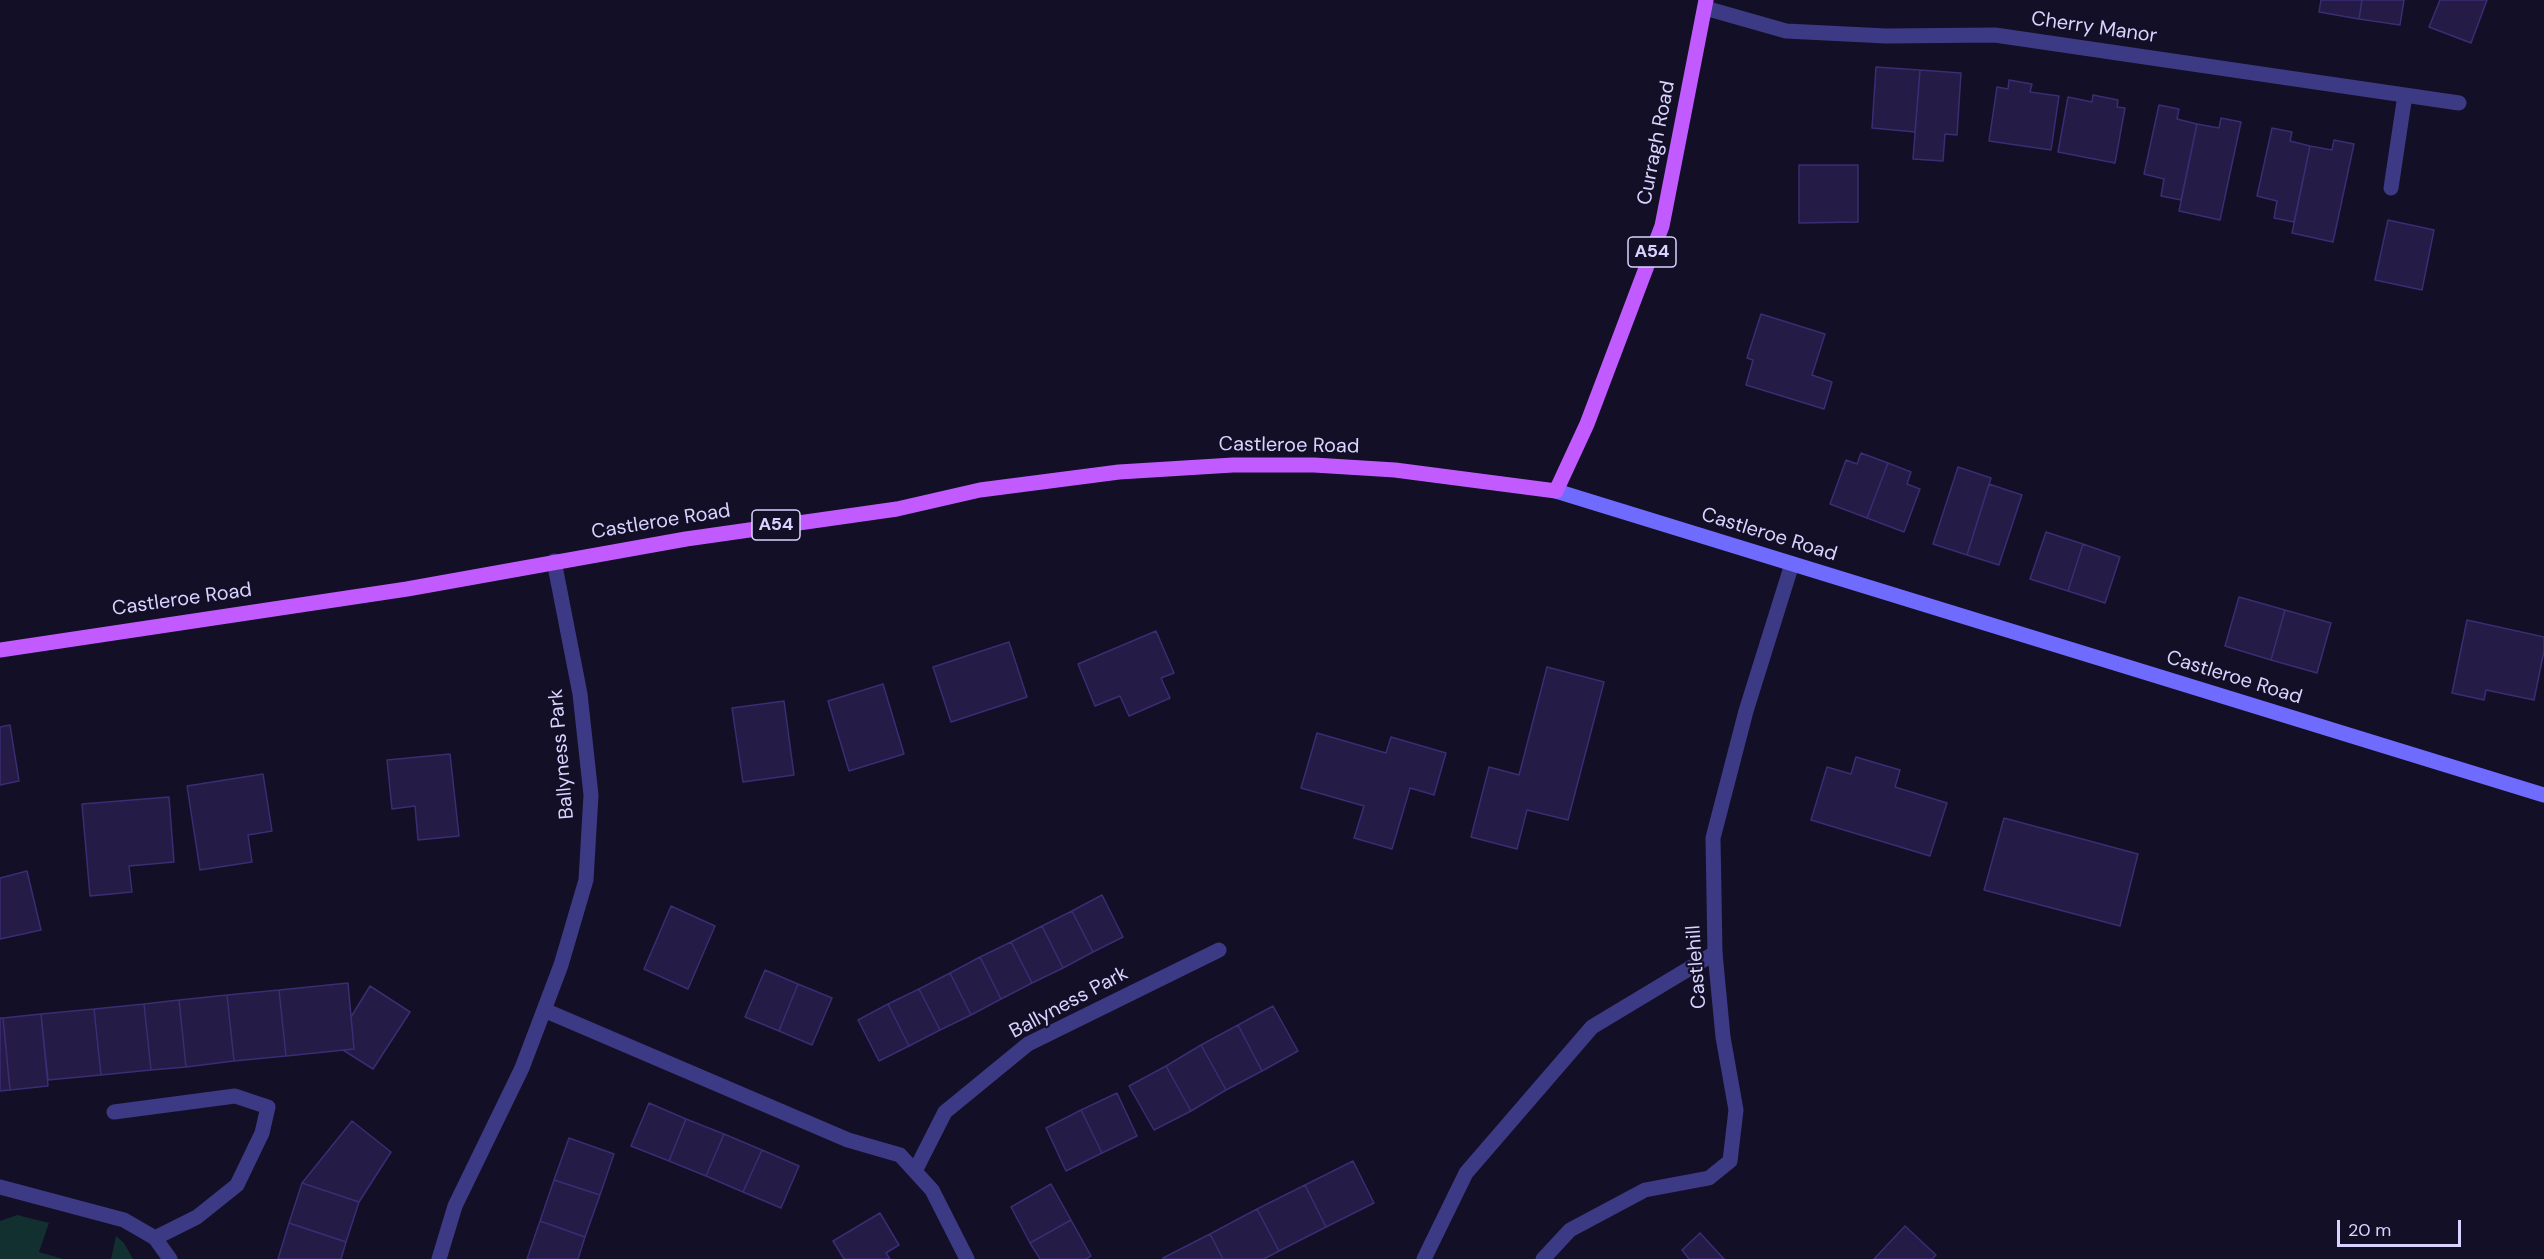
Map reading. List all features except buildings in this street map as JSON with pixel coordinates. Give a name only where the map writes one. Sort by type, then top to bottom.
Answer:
[{"type":"main road","name":"Curragh Road","points":[[1556,491],[1587,424],[1662,226],[1705,4]]},
{"type":"main road","name":"Castleroe Road","points":[[0,650],[407,589],[698,537],[897,509],[980,490],[1165,468],[1314,465],[1395,470],[1556,491]]},
{"type":"street","name":"Cherry Manor","points":[[1705,4],[1786,31],[1886,36],[1995,35],[2459,103]]},
{"type":"street","points":[[2391,188],[2405,95]]},
{"type":"street","name":"Castleroe Road","points":[[1556,491],[2544,795]]},
{"type":"street","name":"Ballyness Park","points":[[439,1259],[455,1206],[522,1068],[561,965],[586,880],[591,795],[580,694],[554,561]]},
{"type":"street","name":"Castlehill","points":[[1543,1259],[1570,1230],[1645,1190],[1709,1178],[1730,1161],[1736,1110],[1723,1037],[1715,953],[1713,838],[1746,711],[1792,564]]},
{"type":"street","name":"Ballyness Park","points":[[915,1171],[945,1112],[1028,1044],[1219,950]]},
{"type":"street","points":[[1424,1259],[1466,1173],[1592,1027],[1715,953]]},
{"type":"street","points":[[544,1010],[848,1140],[900,1155],[932,1190],[967,1259]]},
{"type":"street","points":[[114,1112],[235,1096],[268,1107],[262,1134],[237,1185],[197,1217],[155,1238]]},
{"type":"street","points":[[0,1187],[124,1220],[155,1238],[170,1259]]},
{"type":"green space","points":[[17,1215],[49,1223],[39,1252],[63,1259],[0,1259],[0,1221]]},
{"type":"green space","points":[[116,1236],[124,1243],[133,1259],[111,1259]]}]
